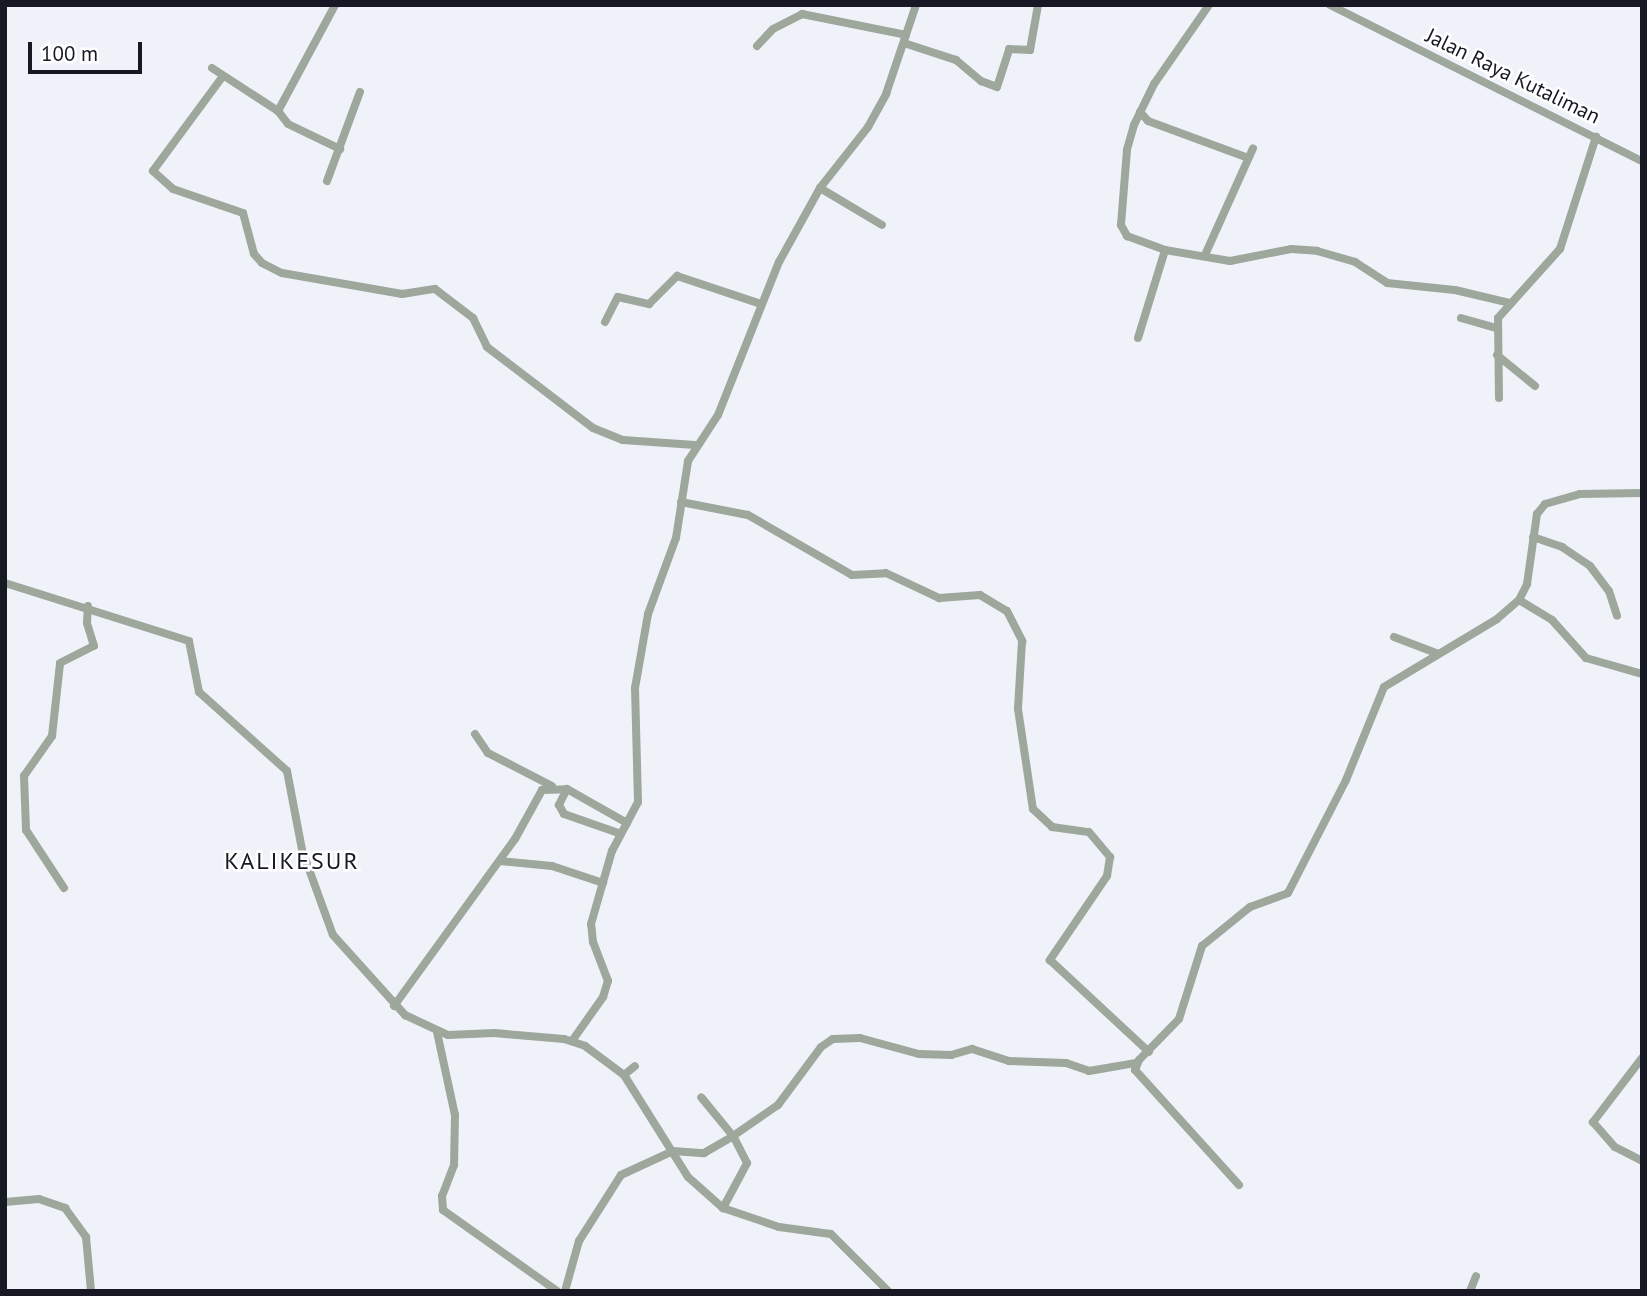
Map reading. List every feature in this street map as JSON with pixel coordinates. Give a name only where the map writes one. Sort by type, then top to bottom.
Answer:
[{"type":"street","points":[[278,111],[335,5]]},
{"type":"street","points":[[572,1041],[598,1006],[608,981],[593,942],[592,924],[603,883],[638,796],[635,688],[641,649],[648,614],[676,538],[681,502],[695,445],[718,415],[761,304],[820,188],[868,127],[905,39],[916,5]]},
{"type":"street","points":[[757,46],[773,29],[802,14],[905,39],[956,60],[981,81],[997,87],[1009,49],[1031,50],[1038,5]]},
{"type":"street","points":[[1209,5],[1140,112],[1127,150],[1121,225],[1127,236],[1165,250],[1230,261],[1291,249],[1317,251],[1354,262],[1387,283],[1455,290],[1510,303]]},
{"type":"street","name":"Jalan Raya Kutaliman","points":[[1330,5],[1642,161]]},
{"type":"street","points":[[212,68],[278,111],[288,124],[340,149]]},
{"type":"street","points":[[223,76],[153,171],[173,189],[243,213],[254,254],[262,263],[282,273],[393,293],[435,289],[473,318],[487,347],[593,428],[623,440],[695,445]]},
{"type":"street","points":[[327,181],[360,92]]},
{"type":"street","points":[[1140,112],[1148,121],[1248,158]]},
{"type":"street","points":[[1499,398],[1497,328],[1510,303],[1560,249],[1596,137]]},
{"type":"street","points":[[1205,255],[1253,148]]},
{"type":"street","points":[[820,188],[882,225]]},
{"type":"street","points":[[1138,338],[1165,250]]},
{"type":"street","points":[[605,322],[618,297],[649,304],[677,276],[684,275],[761,304]]},
{"type":"street","points":[[1461,318],[1497,328]]},
{"type":"street","points":[[1497,355],[1535,386]]},
{"type":"street","points":[[565,1291],[579,1241],[615,1181],[673,1151],[704,1153],[733,1136],[778,1105],[816,1053],[833,1039],[860,1038],[919,1054],[951,1055],[972,1049],[1009,1061],[1066,1063],[1089,1071],[1136,1063],[1179,1019],[1209,936],[1250,907],[1288,892],[1346,780],[1379,693],[1436,653],[1497,618],[1519,600],[1527,584],[1537,514],[1550,502],[1607,491],[1642,493]]},
{"type":"street","points":[[681,502],[748,514],[852,575],[886,573],[939,598],[980,594],[1007,611],[1022,641],[1018,709],[1033,809],[1052,827],[1089,832],[1110,857],[1107,876],[1050,960],[1149,1052]]},
{"type":"street","points":[[1533,537],[1562,547],[1590,566],[1609,591],[1617,616]]},
{"type":"street","points":[[5,583],[88,606],[189,642],[199,692],[287,771],[318,904],[332,934],[394,1006],[437,1032],[572,1041],[605,1058],[624,1075],[688,1177],[723,1208],[779,1227],[831,1234],[888,1291]]},
{"type":"street","points":[[1519,600],[1552,620],[1586,658],[1642,674]]},
{"type":"street","points":[[64,888],[26,830],[24,776],[52,736],[60,663],[94,646],[86,623],[88,606]]},
{"type":"street","points":[[1394,636],[1436,653]]},
{"type":"street","points":[[475,734],[488,753],[552,786],[567,789],[627,822]]},
{"type":"street","points":[[394,1006],[500,861],[535,797],[552,786]]},
{"type":"street","points":[[567,789],[559,804],[564,814],[621,834]]},
{"type":"street","points":[[500,861],[552,866],[603,883]]},
{"type":"street","points":[[437,1032],[455,1115],[454,1165],[442,1196],[443,1210],[557,1291]]},
{"type":"street","points":[[1642,1059],[1593,1122],[1615,1147],[1642,1161]]},
{"type":"street","points":[[1136,1063],[1135,1070],[1146,1086],[1239,1185]]},
{"type":"street","points":[[624,1075],[635,1066]]},
{"type":"street","points":[[701,1097],[733,1136],[747,1163],[723,1208]]},
{"type":"street","points":[[5,1202],[39,1199],[65,1208],[86,1237],[91,1291]]},
{"type":"street","points":[[1470,1291],[1475,1276]]},
{"type":"district","name":"KALIKESUR","points":[[292,861]]}]
